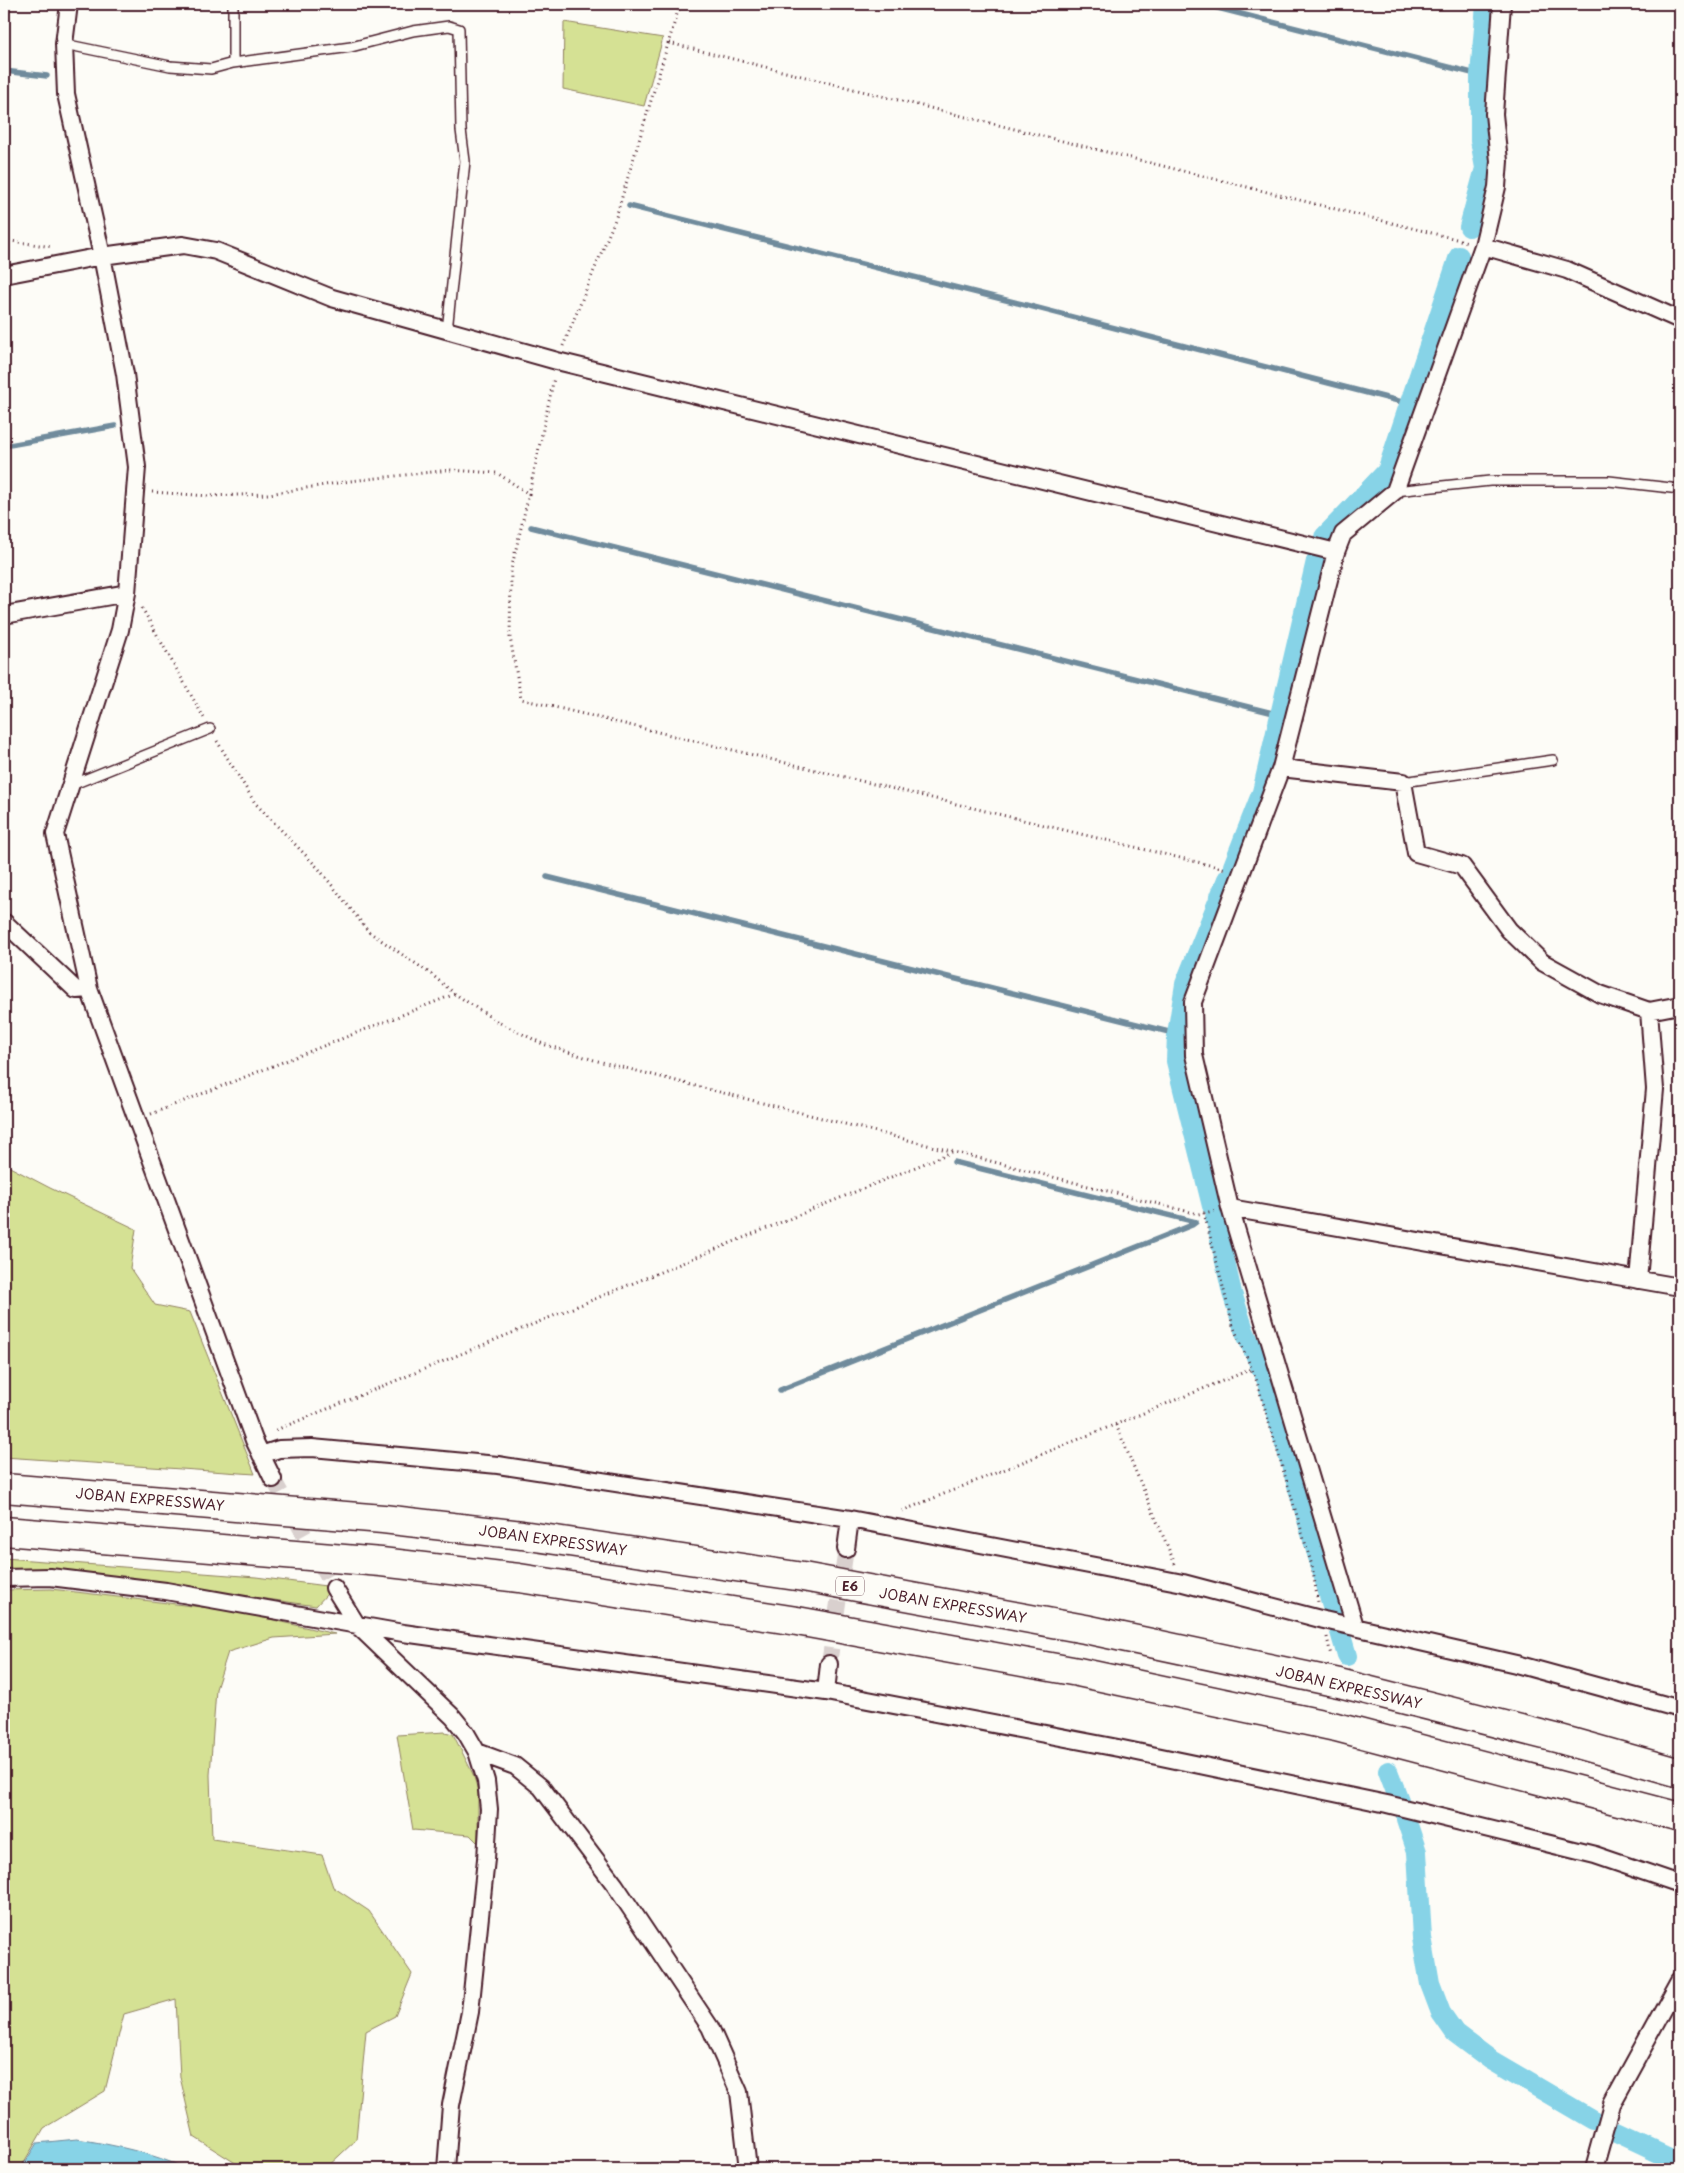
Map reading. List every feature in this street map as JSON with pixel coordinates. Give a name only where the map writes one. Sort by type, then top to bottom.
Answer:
[{"type":"highway","name":"JOBAN EXPRESSWAY","points":[[4,1488],[383,1519],[522,1535],[803,1577],[1085,1629],[1339,1683],[1560,1739],[1680,1773]]},
{"type":"highway","points":[[4,1531],[381,1562],[518,1578],[797,1621],[1078,1672],[1336,1727],[1680,1817]]},
{"type":"street","points":[[69,4],[64,44],[66,94],[102,256],[128,392],[137,467],[127,593],[120,630],[55,834],[90,988],[136,1120],[172,1209],[254,1440],[273,1479]]},
{"type":"street","points":[[1355,1626],[1230,1208],[1194,1055],[1193,1002],[1281,768],[1336,552],[1343,534],[1395,490],[1483,246],[1497,187],[1498,170],[1494,114],[1502,4]]},
{"type":"street","points":[[4,275],[102,256],[183,245],[216,251],[332,298],[557,361],[1336,552]]},
{"type":"street","points":[[1483,246],[1567,270],[1680,320]]},
{"type":"street","points":[[4,615],[127,593]]},
{"type":"street","points":[[1281,768],[1403,782],[1416,853],[1462,866],[1509,930],[1542,962],[1600,994],[1649,1011],[1680,1005]]},
{"type":"street","points":[[4,922],[76,990],[90,988]]},
{"type":"street","points":[[1638,1280],[1655,1089],[1649,1011]]},
{"type":"street","points":[[1230,1208],[1680,1287]]},
{"type":"street","points":[[261,1455],[279,1449],[312,1448],[498,1465],[850,1519],[1183,1583],[1324,1620],[1516,1664],[1680,1709]]},
{"type":"street","points":[[846,1549],[850,1519]]},
{"type":"street","points":[[4,1578],[50,1577],[166,1591],[357,1625],[826,1692],[1118,1748],[1387,1804],[1594,1855],[1680,1884]]},
{"type":"street","points":[[334,1588],[357,1625],[453,1717],[466,1733],[477,1752],[486,1781],[489,1809],[486,1859],[470,2012],[450,2105],[446,2169]]},
{"type":"street","points":[[826,1692],[829,1664]]},
{"type":"street","points":[[477,1752],[515,1766],[541,1787],[615,1885],[710,2027],[739,2092],[748,2169]]},
{"type":"street","points":[[1594,2169],[1612,2104],[1680,1980]]},
{"type":"lane","points":[[233,4],[233,63]]},
{"type":"lane","points":[[64,44],[170,66],[211,69],[233,63],[351,46],[413,31],[449,26],[459,30],[461,130],[465,161],[447,331]]},
{"type":"lane","points":[[1395,490],[1490,481],[1609,481],[1680,488]]},
{"type":"lane","points":[[69,786],[210,729]]},
{"type":"lane","points":[[1403,782],[1553,760]]},
{"type":"path","points":[[680,4],[616,216],[557,361],[511,570],[510,637],[521,699],[1242,873]]},
{"type":"path","points":[[669,43],[1483,246]]},
{"type":"path","points":[[136,491],[209,496],[269,494],[350,481],[450,470],[497,473],[529,494]]},
{"type":"path","points":[[127,593],[141,606],[210,729],[255,803],[319,869],[369,932],[431,974],[455,994],[498,1022],[543,1044],[594,1060],[953,1152],[1198,1214],[1230,1208]]},
{"type":"path","points":[[136,1120],[455,994]]},
{"type":"path","points":[[254,1440],[953,1152]]},
{"type":"path","points":[[1204,1213],[1233,1326],[1252,1370],[1312,1566],[1324,1620]]},
{"type":"path","points":[[872,1524],[1252,1370]]},
{"type":"path","points":[[1116,1425],[1183,1583]]},
{"type":"green space","points":[[564,22],[663,38],[644,106],[563,89]]},
{"type":"green space","points":[[4,1164],[136,1229],[130,1268],[155,1305],[190,1312],[255,1474],[4,1457]]},
{"type":"green space","points":[[4,1558],[256,1577],[326,1586],[327,1594],[316,1606],[57,1569],[4,1570]]},
{"type":"green space","points":[[51,1589],[234,1611],[335,1634],[274,1638],[228,1652],[216,1689],[210,1775],[212,1839],[322,1855],[333,1887],[369,1911],[412,1974],[395,2016],[366,2031],[356,2140],[325,2169],[245,2169],[194,2137],[180,2077],[176,1999],[124,2014],[105,2091],[44,2128],[20,2169],[4,2169],[4,1590]]},
{"type":"green space","points":[[445,1732],[453,1734],[473,1774],[478,1790],[478,1843],[470,1835],[413,1830],[397,1735]]},
{"type":"water","points":[[77,2139],[133,2150],[187,2169],[21,2169],[37,2143]]},
{"type":"waterway","points":[[1202,4],[1480,75]]},
{"type":"waterway","points":[[1469,227],[1485,168],[1480,140],[1480,75],[1486,4]]},
{"type":"waterway","points":[[4,71],[47,76]]},
{"type":"waterway","points":[[629,206],[1022,304],[1410,404]]},
{"type":"waterway","points":[[1324,537],[1387,471],[1459,256]]},
{"type":"waterway","points":[[4,446],[115,426]]},
{"type":"waterway","points":[[531,527],[1281,715]]},
{"type":"waterway","points":[[1233,866],[1262,792],[1316,561]]},
{"type":"waterway","points":[[547,877],[1177,1034]]},
{"type":"waterway","points":[[1212,1206],[1176,1061],[1177,1034],[1185,984],[1227,879]]},
{"type":"waterway","points":[[954,1162],[1196,1222]]},
{"type":"waterway","points":[[1215,1217],[1232,1293],[1244,1330],[1266,1379],[1333,1609]]},
{"type":"waterway","points":[[780,1390],[1196,1222]]},
{"type":"waterway","points":[[1340,1632],[1347,1656]]},
{"type":"waterway","points":[[1388,1771],[1399,1800]]},
{"type":"waterway","points":[[1406,1819],[1417,1852],[1422,1938],[1430,1984],[1441,2013],[1455,2033],[1491,2060],[1593,2120]]},
{"type":"waterway","points":[[1616,2132],[1680,2162]]},
{"type":"tunnel","points":[[273,1479],[334,1588]]},
{"type":"tunnel","points":[[829,1664],[846,1549]]}]
